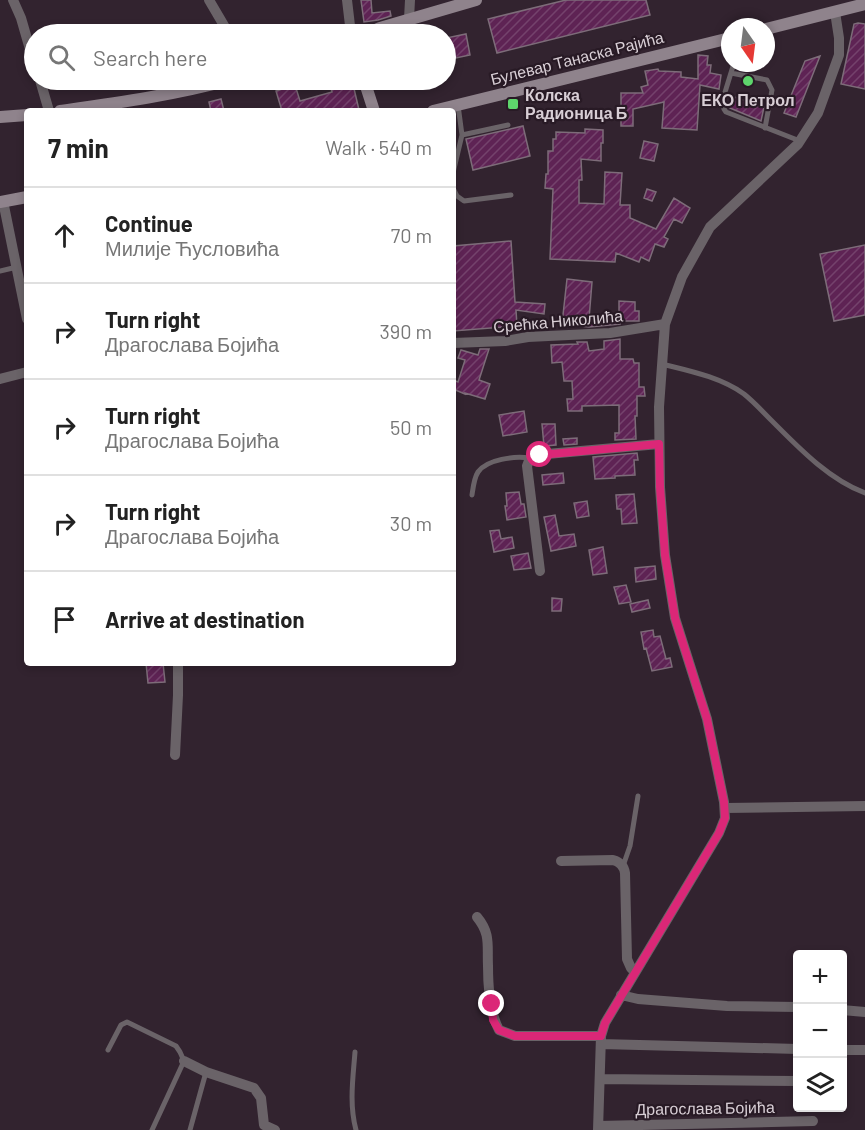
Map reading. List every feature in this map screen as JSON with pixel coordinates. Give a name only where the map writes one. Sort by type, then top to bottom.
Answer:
[{"type":"main road","points":[[393,24],[476,0]]},
{"type":"main road","points":[[775,27],[865,4]]},
{"type":"main road","name":"Булевар Танаска Рајића","points":[[446,108],[721,41]]},
{"type":"main road","points":[[82,108],[186,90]]},
{"type":"main road","points":[[367,90],[373,108]]},
{"type":"main road","points":[[0,117],[24,115]]},
{"type":"main road","points":[[1,202],[24,198]]},
{"type":"street","points":[[13,0],[24,28]]},
{"type":"street","points":[[209,0],[223,24]]},
{"type":"street","points":[[347,0],[350,24]]},
{"type":"street","points":[[409,19],[410,0]]},
{"type":"street","name":"Драгослава Бојића","points":[[813,1121],[598,1128],[601,1040],[605,1023],[719,833],[725,818],[707,719],[675,618],[665,555],[660,487],[659,407],[665,324],[681,277],[710,227],[800,141],[818,113],[840,55],[835,12]]},
{"type":"street","points":[[42,90],[48,108]]},
{"type":"street","points":[[1,202],[22,266],[24,287]]},
{"type":"street","name":"Срећка Николића","points":[[456,343],[610,333],[665,324]]},
{"type":"street","points":[[0,380],[24,373]]},
{"type":"street","points":[[540,571],[527,466],[530,458],[536,455],[659,444]]},
{"type":"street","points":[[175,755],[178,666]]},
{"type":"street","points":[[725,808],[865,806]]},
{"type":"street","points":[[561,861],[613,860],[623,866],[627,959],[635,972]]},
{"type":"street","points":[[477,917],[485,926],[488,939],[493,1020],[499,1030],[515,1036],[793,1049]]},
{"type":"street","points":[[621,995],[638,999],[727,1006],[793,1007]]},
{"type":"street","points":[[847,1010],[865,1012]]},
{"type":"street","points":[[847,1050],[865,1050]]},
{"type":"street","points":[[184,1061],[206,1072],[254,1088],[261,1098],[266,1128]]},
{"type":"street","name":"Драгослава Бојића","points":[[600,1079],[793,1081]]},
{"type":"lane","points":[[765,128],[772,90],[770,83],[767,80],[731,73],[722,102],[726,112],[765,128],[800,141]]},
{"type":"lane","points":[[456,160],[462,135],[458,105]]},
{"type":"lane","points":[[462,135],[508,125]]},
{"type":"lane","points":[[456,194],[464,201],[511,195]]},
{"type":"lane","points":[[0,271],[22,266]]},
{"type":"lane","points":[[662,364],[712,378],[735,388],[754,402],[825,470],[844,484],[865,493]]},
{"type":"lane","points":[[472,495],[475,478],[483,467],[504,459],[530,458]]},
{"type":"lane","points":[[623,866],[630,846],[638,796]]},
{"type":"lane","points":[[108,1050],[121,1025],[128,1022],[176,1046],[180,1052],[184,1061],[152,1130]]},
{"type":"lane","points":[[355,1052],[352,1112],[356,1130]]},
{"type":"lane","points":[[190,1130],[206,1072]]},
{"type":"building","points":[[361,0],[371,0],[372,13],[390,11],[391,16],[364,22]]},
{"type":"building","points":[[566,0],[646,0],[650,15],[497,53],[488,19]]},
{"type":"building","points":[[854,24],[865,24],[865,89],[841,84]]},
{"type":"building","points":[[466,34],[470,55],[456,58],[456,36]]},
{"type":"building","points":[[698,55],[708,56],[707,65],[711,65],[710,73],[721,75],[719,89],[700,85],[697,130],[662,128],[664,102],[633,109],[633,126],[621,126],[621,93],[643,93],[641,87],[648,85],[645,71],[658,69],[659,71],[681,72],[681,77],[698,79]]},
{"type":"building","points":[[820,56],[796,117],[784,113],[805,61]]},
{"type":"building","points":[[297,90],[300,101],[332,92],[332,90],[354,90],[359,108],[281,108],[276,91]]},
{"type":"building","points":[[734,97],[764,107],[761,121],[730,108]]},
{"type":"building","points":[[221,99],[223,108],[210,108],[209,102]]},
{"type":"building","points":[[523,126],[530,156],[473,170],[466,139]]},
{"type":"building","points":[[585,129],[603,130],[603,143],[601,143],[601,161],[581,159],[582,180],[579,180],[579,203],[604,204],[605,172],[622,173],[620,205],[630,205],[630,218],[656,229],[674,198],[690,208],[682,223],[674,219],[664,237],[668,239],[664,247],[655,244],[649,261],[641,257],[639,262],[616,253],[615,262],[550,259],[553,189],[545,188],[546,174],[548,174],[548,151],[553,151],[553,139],[556,139],[556,132],[585,133]]},
{"type":"building","points":[[644,141],[658,144],[654,161],[640,158]]},
{"type":"building","points":[[647,189],[656,192],[652,201],[644,198]]},
{"type":"building","points":[[511,241],[515,302],[545,304],[544,314],[516,310],[517,326],[456,331],[456,246]]},
{"type":"building","points":[[865,245],[865,315],[834,321],[820,254]]},
{"type":"building","points":[[567,279],[592,282],[589,319],[619,318],[619,301],[635,302],[635,311],[639,311],[639,321],[620,321],[620,324],[589,327],[562,324]]},
{"type":"building","points":[[620,339],[620,359],[633,359],[634,363],[639,363],[639,387],[644,387],[645,396],[637,396],[636,439],[615,440],[615,433],[619,433],[619,405],[582,406],[582,411],[568,411],[567,399],[573,399],[572,381],[564,381],[562,362],[552,363],[551,345],[587,342],[589,351],[604,349],[604,341]]},
{"type":"building","points":[[480,349],[489,349],[479,380],[490,384],[485,399],[456,390],[456,381],[458,382],[465,360],[458,358],[461,350],[478,355]]},
{"type":"building","points":[[524,411],[527,432],[503,436],[499,415]]},
{"type":"building","points":[[542,424],[555,424],[556,445],[544,446]]},
{"type":"building","points":[[577,438],[577,444],[564,445],[563,439]]},
{"type":"building","points":[[637,453],[638,460],[634,460],[635,475],[595,479],[593,457]]},
{"type":"building","points":[[563,473],[564,483],[543,485],[542,475]]},
{"type":"building","points":[[519,492],[526,517],[507,520],[506,493]]},
{"type":"building","points":[[634,494],[637,523],[622,524],[621,509],[617,509],[616,495]]},
{"type":"building","points":[[587,501],[589,516],[577,518],[574,503]]},
{"type":"building","points":[[555,515],[559,536],[574,534],[576,546],[551,551],[544,517]]},
{"type":"building","points":[[499,530],[501,539],[512,537],[514,548],[494,552],[490,531]]},
{"type":"building","points":[[603,547],[607,573],[593,575],[589,550]]},
{"type":"building","points":[[528,553],[531,568],[514,570],[511,556]]},
{"type":"building","points":[[655,566],[656,579],[636,582],[635,568]]},
{"type":"building","points":[[626,585],[631,602],[619,604],[614,587]]},
{"type":"building","points":[[552,598],[562,599],[561,611],[552,611]]},
{"type":"building","points":[[648,600],[650,608],[632,612],[630,604]]},
{"type":"building","points":[[653,630],[654,637],[660,636],[666,659],[670,658],[672,667],[652,671],[641,632]]},
{"type":"building","points":[[146,666],[163,666],[165,682],[148,683]]},
{"type":"place","name":"ЕКО Петрол","points":[[748,81]]},
{"type":"place","name":"Колска Радионица Б","points":[[513,104]]},
{"type":"route","points":[[492,1004],[493,1020],[499,1030],[515,1036],[601,1036],[605,1023],[719,833],[725,818],[724,802],[707,719],[675,618],[665,555],[659,444],[540,455]]}]
